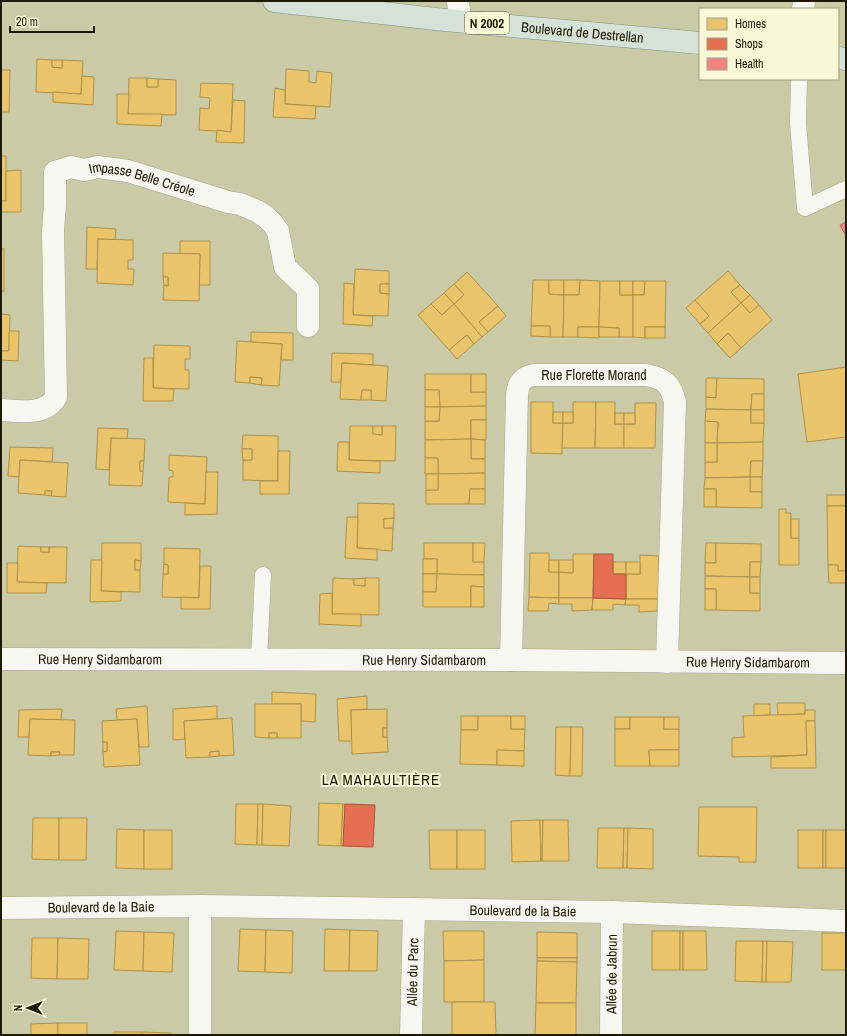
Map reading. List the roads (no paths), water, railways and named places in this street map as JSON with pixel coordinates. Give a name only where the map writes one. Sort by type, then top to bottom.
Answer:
[{"type":"main road","name":"Boulevard de Destrellan","points":[[274,1],[459,11],[699,43]]},
{"type":"street","name":"Impasse Belle Créole","points":[[1,410],[37,411],[46,407],[54,401],[56,397],[53,231],[55,172],[71,167],[84,170],[98,167],[128,171],[228,202],[240,204],[257,211],[266,217],[278,231],[285,267],[308,289],[308,326]]},
{"type":"street","name":"Rue Florette Morand","points":[[511,660],[517,395],[519,383],[528,376],[534,375],[646,375],[659,378],[665,382],[670,387],[675,402],[667,662]]},
{"type":"street","name":"Rue Henry Sidambarom","points":[[1,660],[511,660],[846,663]]},
{"type":"street","name":"Boulevard de la Baie","points":[[1,908],[200,906],[612,912],[846,921]]},
{"type":"street","points":[[200,906],[200,1035]]},
{"type":"street","name":"Allée du Parc","points":[[411,1035],[414,909]]},
{"type":"street","name":"Allée de Jabrun","points":[[611,1035],[612,912]]},
{"type":"lane","points":[[799,80],[798,123],[804,208],[846,189]]},
{"type":"lane","points":[[259,660],[263,575]]},
{"type":"district","name":"LA MAHAULTIÈRE","points":[[381,779]]}]
